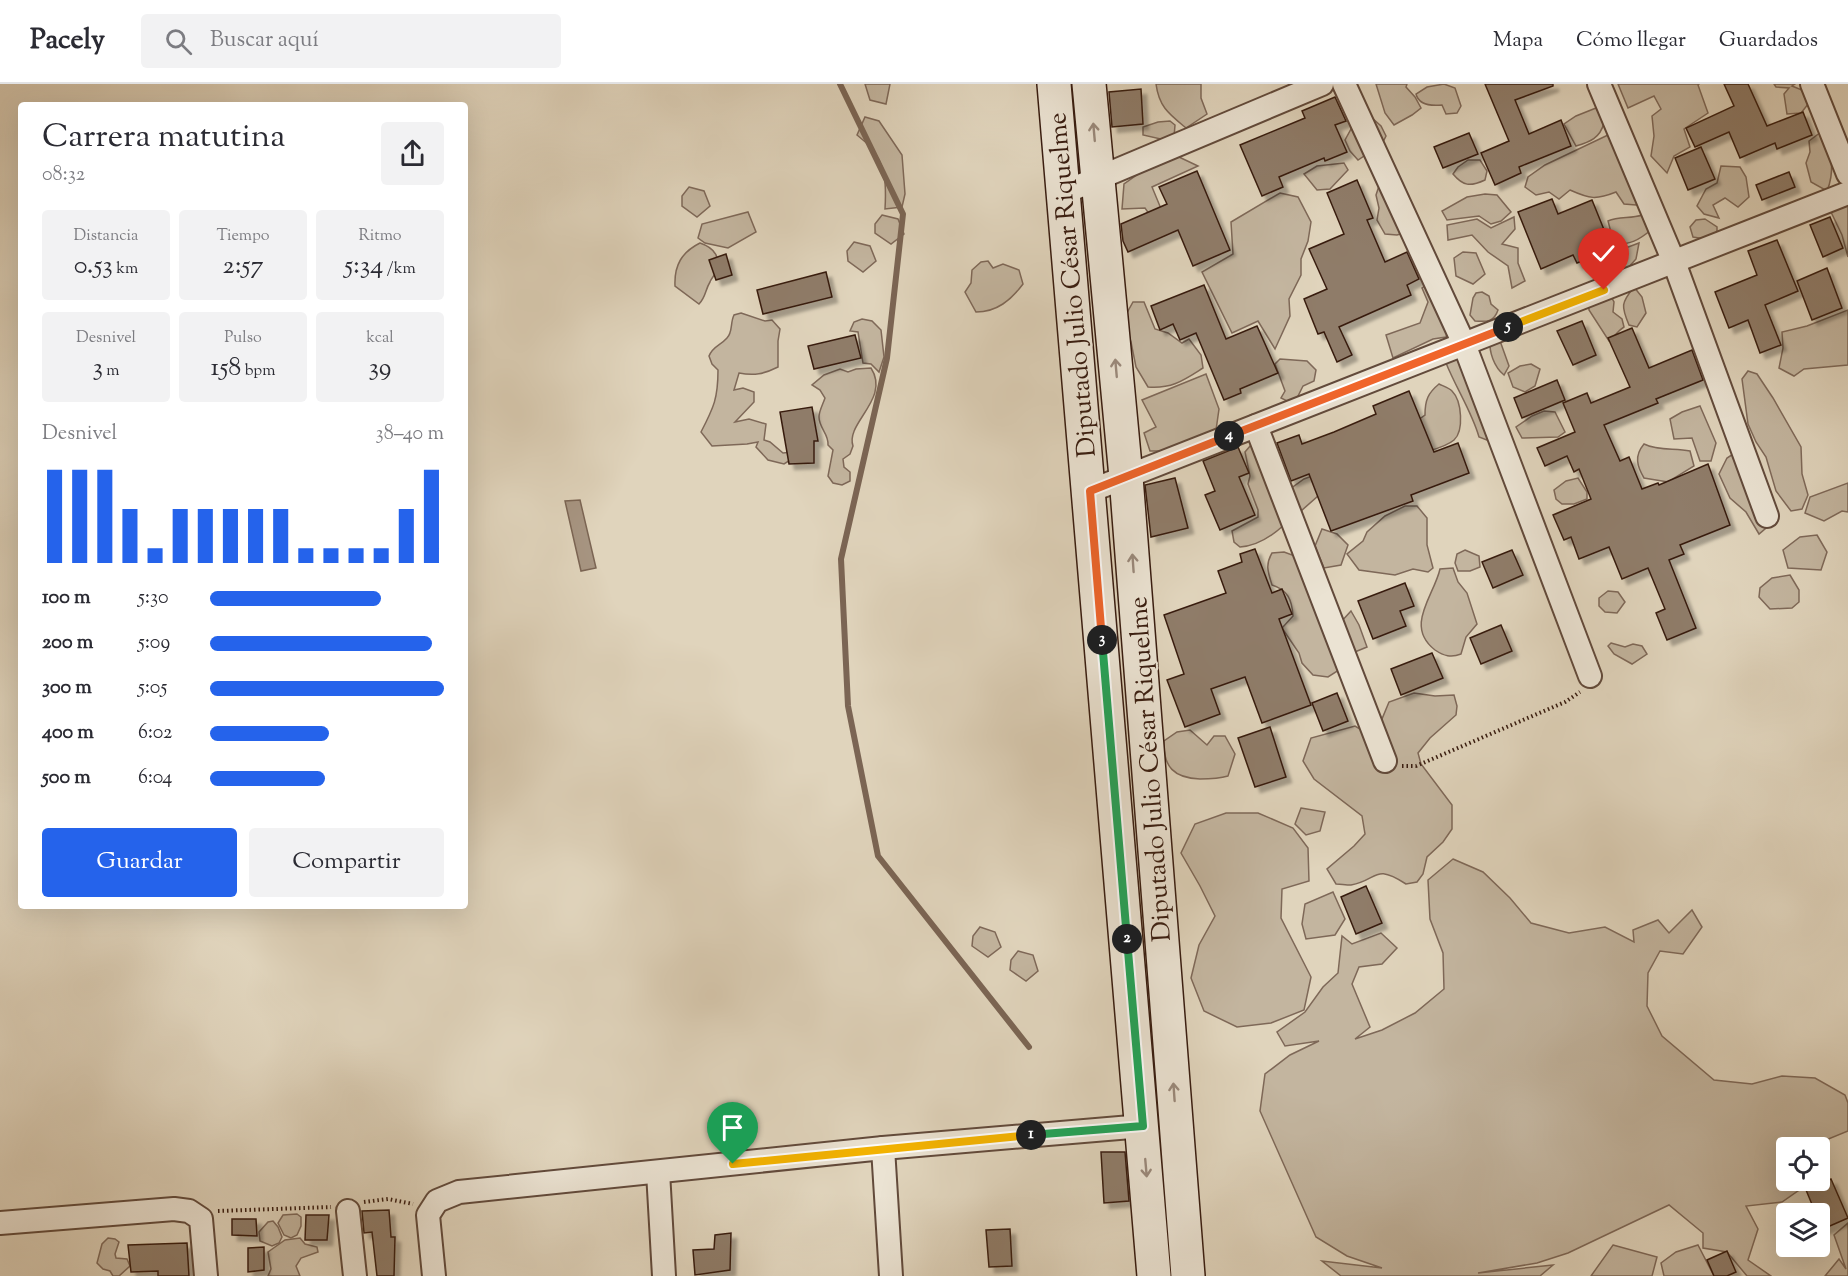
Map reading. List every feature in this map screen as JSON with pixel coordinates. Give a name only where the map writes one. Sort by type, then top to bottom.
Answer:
[{"type":"street","name":"Diputado Julio César Riquelme","points":[[1054,84],[1090,491],[1154,1276]]},
{"type":"street","name":"Diputado Julio César Riquelme","points":[[1089,84],[1126,477],[1188,1276]]},
{"type":"street","points":[[1063,193],[1322,84]]},
{"type":"street","points":[[1344,84],[1464,344],[1590,676]]},
{"type":"street","points":[[1599,84],[1674,262],[1767,516]]},
{"type":"street","points":[[1812,84],[1848,174]]},
{"type":"street","points":[[1090,491],[1848,193]]},
{"type":"street","points":[[1256,426],[1385,761]]},
{"type":"street","points":[[434,1276],[428,1215],[437,1201],[473,1189],[883,1148],[1143,1126]]},
{"type":"street","points":[[883,1148],[891,1276]]},
{"type":"street","points":[[658,1172],[664,1276]]},
{"type":"street","points":[[0,1223],[174,1209],[189,1211],[201,1219],[206,1276]]},
{"type":"street","points":[[348,1211],[355,1276]]},
{"type":"path","points":[[1385,761],[1404,766],[1416,766],[1565,702],[1580,692],[1590,676]]},
{"type":"path","points":[[201,1219],[221,1210],[331,1207],[348,1211],[357,1203],[388,1199],[412,1203],[428,1215]]},
{"type":"shaded area","points":[[865,84],[890,84],[886,104],[870,100]]},
{"type":"shaded area","points":[[1156,84],[1201,84],[1201,98],[1207,114],[1186,128],[1162,104]]},
{"type":"shaded area","points":[[1376,84],[1407,84],[1406,87],[1421,108],[1394,125],[1385,113]]},
{"type":"shaded area","points":[[1444,84],[1455,88],[1461,106],[1457,113],[1446,114],[1442,105],[1426,104],[1420,101],[1416,94],[1427,87]]},
{"type":"shaded area","points":[[1618,84],[1699,84],[1708,113],[1684,129],[1690,147],[1674,156],[1667,173],[1651,156],[1654,136],[1652,116],[1661,109],[1654,96],[1628,108]]},
{"type":"shaded area","points":[[1774,84],[1795,84],[1792,86],[1802,90],[1809,103],[1801,113],[1787,114],[1784,94],[1789,88],[1776,87]]},
{"type":"shaded area","points":[[1596,108],[1604,123],[1600,132],[1594,139],[1576,146],[1564,124]]},
{"type":"shaded area","points":[[1362,109],[1381,126],[1386,136],[1382,144],[1358,160],[1350,151],[1345,140]]},
{"type":"shaded area","points":[[865,117],[879,121],[902,155],[905,194],[902,207],[885,209],[884,177],[879,159],[857,135]]},
{"type":"shaded area","points":[[1170,121],[1175,125],[1174,137],[1165,140],[1143,135],[1143,127]]},
{"type":"shaded area","points":[[1825,129],[1832,168],[1827,191],[1811,182],[1806,163],[1810,152],[1809,141]]},
{"type":"shaded area","points":[[1610,134],[1641,199],[1636,205],[1624,204],[1616,192],[1593,197],[1570,190],[1559,199],[1549,192],[1536,195],[1525,187],[1528,177],[1545,165]]},
{"type":"shaded area","points":[[1179,157],[1198,166],[1152,187],[1169,228],[1161,231],[1145,208],[1122,209],[1124,184],[1154,163]]},
{"type":"shaded area","points":[[1468,160],[1480,160],[1487,171],[1485,180],[1467,184],[1453,174]]},
{"type":"shaded area","points":[[1344,163],[1348,170],[1330,189],[1317,190],[1304,174],[1317,166]]},
{"type":"shaded area","points":[[1721,166],[1740,167],[1746,177],[1749,197],[1738,207],[1725,198],[1713,205],[1719,218],[1704,214],[1697,206],[1706,189],[1717,183]]},
{"type":"shaded area","points":[[1381,180],[1414,230],[1397,235],[1385,234],[1377,220],[1379,208],[1376,195]]},
{"type":"shaded area","points":[[689,187],[704,191],[710,206],[697,217],[682,206],[682,196]]},
{"type":"shaded area","points":[[1848,192],[1848,257],[1842,235],[1830,210]]},
{"type":"shaded area","points":[[1280,193],[1298,197],[1311,222],[1308,241],[1301,259],[1301,275],[1289,299],[1290,316],[1275,349],[1258,321],[1232,333],[1202,272],[1233,254],[1231,222]]},
{"type":"shaded area","points":[[1497,195],[1511,212],[1501,221],[1491,224],[1479,216],[1447,220],[1442,211],[1467,197]]},
{"type":"shaded area","points":[[748,212],[756,232],[728,248],[705,243],[698,238],[702,224]]},
{"type":"shaded area","points":[[882,215],[898,219],[904,234],[891,244],[875,233],[875,224]]},
{"type":"shaded area","points":[[1642,215],[1651,230],[1634,241],[1614,244],[1608,221]]},
{"type":"shaded area","points":[[1514,217],[1515,229],[1502,244],[1518,248],[1518,263],[1525,281],[1512,288],[1508,266],[1488,252],[1472,235],[1448,240],[1447,225],[1477,219],[1491,228]]},
{"type":"shaded area","points":[[1705,219],[1717,227],[1717,238],[1693,237],[1690,227],[1696,220]]},
{"type":"shaded area","points":[[854,242],[870,246],[876,261],[863,272],[848,261],[847,251]]},
{"type":"shaded area","points":[[700,243],[716,254],[718,263],[715,274],[699,304],[675,286],[675,278],[680,260]]},
{"type":"shaded area","points":[[1639,243],[1636,259],[1626,270],[1608,263],[1605,248],[1623,249]]},
{"type":"shaded area","points":[[1463,252],[1476,253],[1485,274],[1473,284],[1456,276],[1454,258]]},
{"type":"shaded area","points":[[988,261],[993,268],[1003,264],[1019,270],[1023,284],[1003,304],[991,310],[976,312],[965,292],[971,283],[972,270],[981,262]]},
{"type":"shaded area","points":[[1432,281],[1453,316],[1446,337],[1433,339],[1393,358],[1386,335],[1420,323],[1428,302],[1422,288]]},
{"type":"shaded area","points":[[1634,287],[1642,297],[1646,313],[1637,327],[1629,325],[1624,309],[1625,301]]},
{"type":"shaded area","points":[[1482,292],[1489,296],[1491,304],[1498,310],[1489,320],[1475,321],[1470,315],[1473,298],[1476,293]]},
{"type":"shaded area","points":[[1609,293],[1614,302],[1613,312],[1622,319],[1624,327],[1609,341],[1589,310],[1588,296]]},
{"type":"shaded area","points":[[1133,302],[1144,302],[1155,329],[1168,333],[1182,343],[1189,339],[1201,355],[1203,368],[1171,385],[1148,387],[1136,367],[1131,342],[1123,320]]},
{"type":"shaded area","points":[[1848,310],[1848,365],[1804,369],[1794,376],[1779,368],[1783,348],[1782,332],[1807,326]]},
{"type":"shaded area","points":[[741,313],[765,321],[772,320],[780,329],[778,367],[759,374],[739,373],[734,390],[743,388],[754,392],[754,402],[735,422],[749,419],[766,424],[764,440],[783,453],[792,452],[792,459],[784,464],[768,460],[756,447],[758,442],[712,446],[701,432],[712,409],[717,388],[718,370],[712,364],[709,356],[729,336],[734,315]]},
{"type":"shaded area","points":[[862,319],[872,321],[881,330],[884,357],[879,372],[871,364],[863,363],[858,332],[850,331],[854,322]]},
{"type":"shaded area","points":[[1499,338],[1509,366],[1504,375],[1495,364],[1490,349],[1490,340]]},
{"type":"shaded area","points":[[1452,347],[1466,349],[1492,442],[1479,437],[1446,363]]},
{"type":"shaded area","points":[[1280,359],[1307,361],[1316,370],[1314,381],[1303,386],[1296,400],[1289,402],[1281,398],[1285,391],[1275,364]]},
{"type":"shaded area","points":[[1531,364],[1540,369],[1535,386],[1525,392],[1513,387],[1508,373],[1520,366]]},
{"type":"shaded area","points":[[871,368],[876,379],[876,390],[855,428],[850,454],[843,459],[844,467],[850,472],[850,481],[842,485],[833,483],[828,476],[833,450],[828,445],[819,417],[825,398],[820,390],[812,385],[824,375],[840,369],[848,372]]},
{"type":"shaded area","points":[[1748,371],[1757,374],[1801,447],[1802,474],[1808,495],[1802,509],[1791,511],[1776,491],[1766,457],[1748,424],[1742,379]]},
{"type":"shaded area","points":[[1206,374],[1219,409],[1216,430],[1168,451],[1150,451],[1144,433],[1156,427],[1142,400]]},
{"type":"shaded area","points":[[1439,384],[1451,390],[1458,402],[1459,430],[1451,442],[1422,453],[1418,420],[1425,415],[1428,397]]},
{"type":"shaded area","points":[[1700,406],[1716,443],[1711,461],[1700,461],[1692,438],[1674,439],[1670,419]]},
{"type":"shaded area","points":[[1544,411],[1555,412],[1565,432],[1558,437],[1522,438],[1516,427]]},
{"type":"shaded area","points":[[1644,444],[1690,451],[1694,466],[1668,482],[1644,478],[1638,461]]},
{"type":"shaded area","points":[[1251,445],[1260,449],[1284,525],[1264,540],[1240,547],[1234,542],[1232,531],[1258,517],[1258,510],[1248,484],[1250,476],[1245,452]]},
{"type":"shaded area","points":[[1744,447],[1772,523],[1759,534],[1746,512],[1730,498],[1719,474],[1727,458]]},
{"type":"shaded area","points":[[1320,473],[1327,488],[1301,511],[1290,489],[1304,479]]},
{"type":"shaded area","points":[[1578,478],[1587,492],[1587,499],[1574,504],[1562,504],[1556,499],[1554,490],[1566,481]]},
{"type":"shaded area","points":[[1848,483],[1848,512],[1842,511],[1824,521],[1805,513],[1810,497]]},
{"type":"shaded area","points":[[580,500],[596,568],[581,571],[565,501]]},
{"type":"shaded area","points":[[1405,506],[1417,506],[1427,518],[1427,545],[1433,568],[1428,572],[1413,569],[1395,575],[1359,570],[1347,554],[1363,541],[1367,532],[1385,516]]},
{"type":"shaded area","points":[[1322,529],[1337,534],[1348,545],[1341,565],[1324,568],[1315,546]]},
{"type":"shaded area","points":[[1817,535],[1827,552],[1821,570],[1788,568],[1783,550],[1800,537]]},
{"type":"shaded area","points":[[1465,550],[1479,556],[1480,567],[1470,571],[1458,571],[1455,563],[1457,554]]},
{"type":"shaded area","points":[[1284,552],[1295,556],[1339,670],[1328,677],[1313,675],[1302,663],[1299,653],[1282,628],[1293,616],[1292,605],[1282,590],[1272,585],[1268,565],[1272,553]]},
{"type":"shaded area","points":[[1453,568],[1458,582],[1467,593],[1477,624],[1466,637],[1461,654],[1451,656],[1438,652],[1426,641],[1421,621],[1440,569]]},
{"type":"shaded area","points":[[1790,575],[1799,590],[1799,602],[1792,608],[1770,609],[1759,597],[1760,588],[1772,578]]},
{"type":"shaded area","points":[[1608,591],[1618,592],[1625,602],[1617,613],[1605,612],[1599,606],[1599,598]]},
{"type":"shaded area","points":[[1351,611],[1367,647],[1350,654],[1340,623]]},
{"type":"shaded area","points":[[1611,643],[1625,647],[1633,644],[1642,646],[1647,654],[1632,664],[1614,654],[1608,646]]},
{"type":"shaded area","points":[[1414,693],[1435,696],[1454,695],[1457,706],[1456,715],[1430,738],[1418,753],[1421,764],[1452,805],[1452,829],[1443,842],[1427,857],[1423,874],[1417,882],[1406,884],[1381,874],[1351,885],[1336,884],[1327,869],[1365,834],[1362,816],[1314,779],[1303,761],[1311,738],[1355,726],[1365,732],[1383,736],[1382,719],[1389,702]]},
{"type":"shaded area","points":[[1190,730],[1207,745],[1214,736],[1225,736],[1235,754],[1228,776],[1211,779],[1191,778],[1172,769],[1166,758],[1164,741],[1177,732]]},
{"type":"shaded area","points":[[1301,808],[1325,812],[1320,831],[1306,835],[1295,824]]},
{"type":"shaded area","points":[[1226,813],[1258,813],[1293,828],[1308,848],[1309,881],[1282,889],[1281,918],[1311,977],[1304,1010],[1271,1023],[1237,1027],[1204,1011],[1191,978],[1199,945],[1215,916],[1181,853],[1195,824]]},
{"type":"shaded area","points":[[1453,859],[1483,872],[1510,898],[1531,923],[1569,933],[1605,927],[1634,942],[1633,930],[1658,920],[1669,933],[1692,910],[1702,927],[1683,954],[1660,951],[1648,973],[1647,1006],[1662,1036],[1714,1080],[1752,1084],[1782,1076],[1815,1078],[1845,1095],[1848,1103],[1848,1131],[1830,1138],[1776,1137],[1776,1191],[1798,1191],[1782,1202],[1746,1206],[1758,1229],[1748,1260],[1771,1276],[1747,1276],[1727,1252],[1703,1248],[1703,1233],[1669,1205],[1568,1253],[1537,1263],[1478,1273],[1553,1265],[1540,1276],[1341,1276],[1322,1261],[1382,1268],[1347,1256],[1316,1237],[1260,1111],[1265,1074],[1290,1055],[1319,1041],[1285,1046],[1277,1032],[1305,1012],[1323,987],[1338,973],[1342,936],[1352,944],[1381,933],[1397,948],[1382,964],[1359,967],[1352,984],[1370,1027],[1355,1039],[1382,1030],[1415,1013],[1444,989],[1443,953],[1430,919],[1428,880]]},
{"type":"shaded area","points":[[1333,892],[1345,919],[1335,935],[1306,939],[1302,924],[1305,904]]},
{"type":"shaded area","points":[[980,927],[995,932],[1001,947],[988,957],[972,946],[973,936]]},
{"type":"shaded area","points":[[1018,951],[1033,955],[1038,971],[1026,981],[1010,970],[1011,960]]},
{"type":"shaded area","points":[[297,1214],[301,1217],[301,1226],[297,1235],[291,1238],[284,1235],[278,1223],[283,1215]]},
{"type":"shaded area","points":[[273,1221],[282,1237],[279,1243],[272,1246],[260,1241],[259,1232],[268,1222]]},
{"type":"shaded area","points":[[1848,1223],[1848,1276],[1825,1276],[1839,1259],[1846,1269],[1834,1235]]},
{"type":"shaded area","points":[[108,1238],[119,1242],[116,1258],[127,1259],[130,1266],[119,1276],[113,1276],[110,1271],[103,1269],[97,1263],[102,1244]]},
{"type":"shaded area","points":[[300,1238],[305,1244],[317,1247],[318,1252],[301,1258],[296,1266],[300,1276],[268,1276],[271,1269],[268,1252],[285,1240]]},
{"type":"shaded area","points":[[1613,1245],[1657,1257],[1652,1276],[1591,1276]]},
{"type":"shaded area","points":[[1698,1245],[1714,1276],[1664,1276],[1661,1263],[1676,1252]]},
{"type":"building","points":[[1485,84],[1553,84],[1553,86],[1515,100],[1529,134],[1561,120],[1571,146],[1519,167],[1521,173],[1495,185],[1481,153],[1509,141]]},
{"type":"building","points":[[1724,84],[1748,84],[1767,126],[1803,112],[1812,135],[1777,149],[1775,143],[1740,158],[1729,132],[1695,147],[1686,128],[1734,106]]},
{"type":"building","points":[[1141,89],[1143,124],[1112,127],[1109,92]]},
{"type":"building","points":[[1335,97],[1346,121],[1335,125],[1347,152],[1325,161],[1324,158],[1279,177],[1283,187],[1262,196],[1240,145],[1305,118],[1302,111]]},
{"type":"building","points":[[1469,133],[1478,154],[1443,168],[1434,147]]},
{"type":"building","points":[[1701,147],[1715,179],[1688,190],[1675,158]]},
{"type":"building","points":[[1197,171],[1230,250],[1193,266],[1178,230],[1128,252],[1123,241],[1121,224],[1167,204],[1159,187]]},
{"type":"building","points":[[1789,172],[1795,187],[1762,200],[1756,185]]},
{"type":"building","points":[[1357,180],[1373,218],[1367,220],[1385,262],[1407,252],[1419,279],[1407,285],[1411,295],[1339,327],[1352,355],[1337,362],[1324,332],[1318,334],[1304,299],[1327,289],[1309,249],[1344,234],[1327,193]]},
{"type":"building","points":[[1552,199],[1558,214],[1592,200],[1609,242],[1592,249],[1595,256],[1577,263],[1573,255],[1541,269],[1518,212]]},
{"type":"building","points":[[1830,217],[1843,248],[1823,257],[1810,225]]},
{"type":"building","points":[[1777,240],[1798,291],[1765,305],[1781,345],[1760,353],[1748,320],[1729,328],[1715,292],[1757,275],[1748,251]]},
{"type":"building","points":[[726,254],[732,275],[716,280],[709,260]]},
{"type":"building","points":[[1827,268],[1842,308],[1812,320],[1797,281]]},
{"type":"building","points":[[826,272],[832,297],[763,314],[757,290]]},
{"type":"building","points":[[1204,285],[1226,339],[1257,326],[1278,373],[1240,389],[1241,393],[1224,400],[1196,333],[1180,340],[1173,324],[1160,330],[1151,306]]},
{"type":"building","points":[[1582,321],[1596,355],[1573,365],[1557,331]]},
{"type":"building","points":[[1632,328],[1649,368],[1692,350],[1703,380],[1656,399],[1658,403],[1604,425],[1620,461],[1629,457],[1642,489],[1658,483],[1659,485],[1708,464],[1730,525],[1680,545],[1684,554],[1669,560],[1696,628],[1667,640],[1656,613],[1665,609],[1648,568],[1622,579],[1609,547],[1579,559],[1571,537],[1564,540],[1553,515],[1591,499],[1579,469],[1574,472],[1567,456],[1545,466],[1537,448],[1575,432],[1563,403],[1587,393],[1591,403],[1630,387],[1608,338]]},
{"type":"building","points":[[855,335],[861,358],[814,369],[808,346]]},
{"type":"building","points":[[1557,380],[1565,400],[1522,418],[1514,398]]},
{"type":"building","points":[[1409,391],[1434,452],[1458,443],[1469,473],[1411,495],[1413,501],[1331,531],[1309,474],[1291,481],[1277,443],[1299,435],[1302,444],[1334,432],[1376,414],[1373,406]]},
{"type":"building","points":[[812,407],[818,441],[814,441],[814,463],[789,464],[780,412]]},
{"type":"building","points":[[1238,447],[1249,473],[1239,477],[1255,515],[1220,530],[1205,495],[1215,491],[1203,461]]},
{"type":"building","points":[[1175,478],[1188,528],[1151,537],[1145,485]]},
{"type":"building","points":[[1255,549],[1272,593],[1282,589],[1292,614],[1279,619],[1311,705],[1262,723],[1245,677],[1211,689],[1220,714],[1185,727],[1167,680],[1184,674],[1164,615],[1226,593],[1218,571],[1242,562],[1240,554]]},
{"type":"building","points":[[1512,550],[1523,575],[1493,588],[1482,562]]},
{"type":"building","points":[[1405,583],[1414,606],[1400,611],[1406,626],[1373,639],[1358,601]]},
{"type":"building","points":[[1501,625],[1512,651],[1481,664],[1470,638]]},
{"type":"building","points":[[1432,653],[1443,678],[1401,695],[1391,669]]},
{"type":"building","points":[[1337,693],[1348,721],[1323,731],[1312,703]]},
{"type":"building","points":[[1270,727],[1286,777],[1255,787],[1238,738]]},
{"type":"building","points":[[1366,886],[1382,923],[1356,934],[1341,897]]},
{"type":"building","points":[[1101,1152],[1125,1152],[1129,1201],[1104,1203]]},
{"type":"building","points":[[1830,1179],[1848,1218],[1830,1226],[1830,1203],[1811,1203],[1806,1191],[1830,1191]]},
{"type":"building","points":[[389,1210],[391,1237],[395,1237],[394,1276],[377,1276],[372,1232],[364,1233],[362,1211]]},
{"type":"building","points":[[306,1215],[329,1215],[327,1240],[305,1240]]},
{"type":"building","points":[[232,1219],[256,1219],[257,1236],[232,1235]]},
{"type":"building","points":[[1010,1229],[1012,1266],[989,1267],[986,1230]]},
{"type":"building","points":[[731,1233],[730,1270],[695,1275],[693,1250],[714,1249],[715,1235]]},
{"type":"building","points":[[187,1243],[189,1276],[158,1276],[158,1271],[131,1272],[128,1245]]},
{"type":"building","points":[[264,1247],[264,1270],[248,1272],[248,1248]]},
{"type":"building","points":[[1727,1251],[1736,1272],[1727,1276],[1714,1276],[1707,1260]]},
{"type":"waterway","points":[[840,84],[903,214],[887,358],[841,559],[848,706],[878,856],[1029,1047]]},
{"type":"route","points":[[733,1164],[883,1148],[1143,1126],[1090,491],[1604,290]]}]
